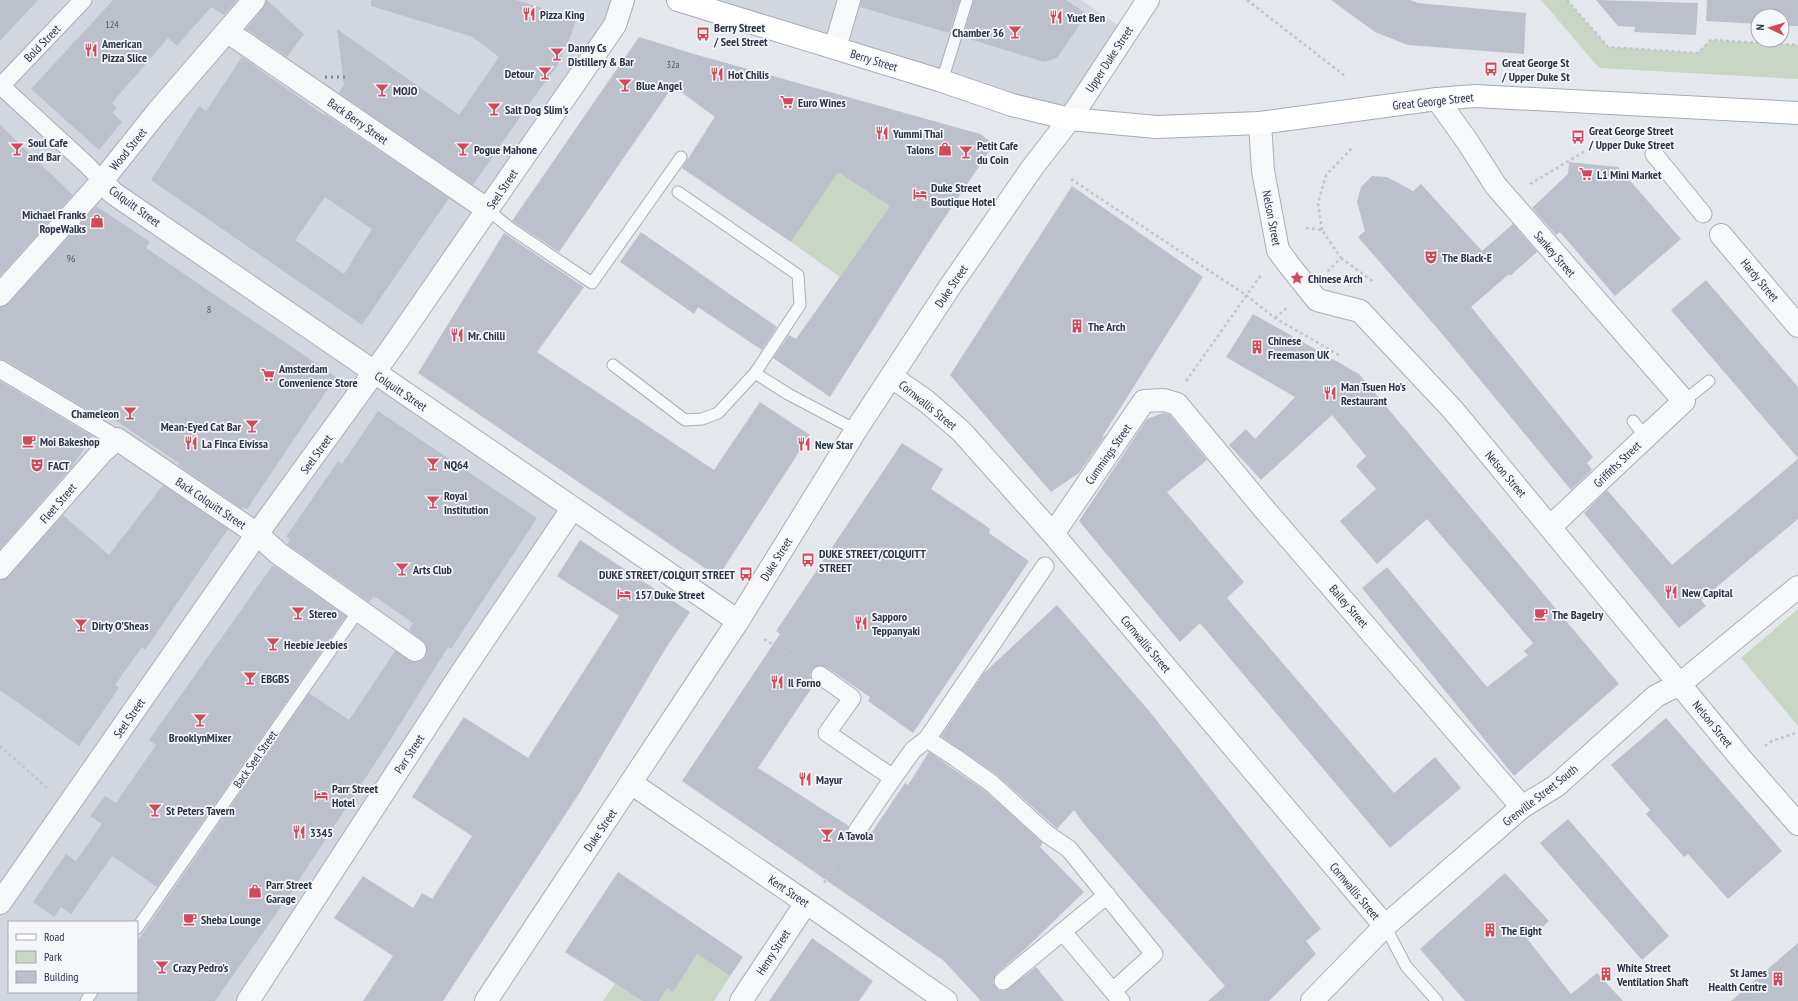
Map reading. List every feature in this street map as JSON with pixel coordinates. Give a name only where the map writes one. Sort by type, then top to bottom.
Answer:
[{"type":"main road","name":"Berry Street","points":[[678,0],[942,81],[1012,105],[1070,119]]},
{"type":"main road","name":"Great George Street","points":[[1070,119],[1156,127],[1260,123],[1436,99],[1475,96],[1798,113]]},
{"type":"street","name":"Bold Street","points":[[0,86],[83,0]]},
{"type":"street","name":"Wood Street","points":[[0,295],[102,181],[158,111],[228,32],[254,0]]},
{"type":"street","name":"Seel Street","points":[[0,903],[257,534],[374,372],[488,210],[615,25],[623,0]]},
{"type":"street","points":[[835,48],[849,0]]},
{"type":"street","name":"Upper Duke Street","points":[[1070,119],[1148,0]]},
{"type":"street","name":"Back Berry Street","points":[[228,32],[488,210]]},
{"type":"street","name":"Colquitt Street","points":[[0,86],[88,166],[113,193],[572,509],[738,621]]},
{"type":"street","name":"Sankey Street","points":[[1436,99],[1467,140],[1496,186],[1684,401]]},
{"type":"street","name":"Duke Street","points":[[486,1001],[738,621],[856,430],[962,269],[1032,168],[1070,119]]},
{"type":"street","name":"Nelson Street","points":[[1260,123],[1263,171],[1278,250],[1317,300],[1360,311],[1453,410],[1743,761],[1798,824]]},
{"type":"street","points":[[1654,154],[1703,214]]},
{"type":"street","name":"Hardy Street","points":[[1721,235],[1798,326]]},
{"type":"street","name":"Back Colquitt Street","points":[[0,369],[117,439],[257,534],[278,553],[414,650]]},
{"type":"street","name":"Cornwallis Street","points":[[892,377],[926,401],[960,431],[1053,534],[1385,926]]},
{"type":"street","name":"Cummings Street","points":[[1053,534],[1144,401],[1164,400],[1174,403]]},
{"type":"street","name":"Griffiths Street","points":[[1550,527],[1639,429],[1684,401]]},
{"type":"street","name":"Bailey Street","points":[[1174,403],[1522,807]]},
{"type":"street","name":"Fleet Street","points":[[0,568],[102,452],[117,439]]},
{"type":"street","name":"Parr Street","points":[[248,1001],[458,678],[572,509]]},
{"type":"street","points":[[857,831],[913,750],[927,739],[1045,566]]},
{"type":"street","name":"Grenville Street South","points":[[1312,1001],[1385,926],[1522,807],[1556,786],[1656,696],[1680,684],[1798,587]]},
{"type":"street","points":[[820,675],[852,698],[827,733],[893,778]]},
{"type":"street","points":[[927,739],[991,783],[1047,834],[1069,849],[1154,954],[1117,996],[1063,932]]},
{"type":"street","name":"Kent Street","points":[[631,783],[946,1001]]},
{"type":"street","points":[[1002,981],[1107,895]]},
{"type":"street","name":"Henry Street","points":[[741,1001],[806,903]]},
{"type":"lane","points":[[942,81],[967,0]]},
{"type":"lane","points":[[488,210],[510,228],[592,283],[680,157]]},
{"type":"lane","points":[[613,365],[686,420],[702,419],[718,413],[755,373],[800,305],[798,275],[678,192]]},
{"type":"lane","points":[[755,373],[788,394],[856,430]]},
{"type":"lane","points":[[1684,401],[1709,381]]},
{"type":"lane","name":"Back Seel Street","points":[[138,927],[359,610]]},
{"type":"lane","points":[[1385,926],[1406,966],[1437,1001]]},
{"type":"path","points":[[1247,0],[1345,76]]},
{"type":"path","points":[[1567,0],[1608,47],[1698,53],[1711,40],[1798,45]]},
{"type":"path","points":[[1352,148],[1326,175],[1318,204],[1322,230],[1341,258],[1374,282]]},
{"type":"path","points":[[1527,185],[1588,150]]},
{"type":"path","points":[[1071,179],[1246,296],[1275,318],[1339,355]]},
{"type":"path","points":[[1306,228],[1322,230]]},
{"type":"path","points":[[1325,274],[1341,258]]},
{"type":"path","points":[[1174,403],[1261,275]]},
{"type":"path","points":[[1275,318],[1292,304]]},
{"type":"path","points":[[764,639],[820,675]]},
{"type":"path","points":[[1743,761],[1772,741],[1798,732]]},
{"type":"path","points":[[0,746],[50,791]]},
{"type":"path","points":[[828,876],[843,852]]},
{"type":"shaded area","points":[[0,0],[623,0],[374,372],[572,509],[251,1001],[0,1001]]},
{"type":"shaded area","points":[[675,0],[1081,0],[1127,31],[1070,119]]},
{"type":"green space","points":[[1541,0],[1567,0],[1608,47],[1697,53],[1711,40],[1750,42],[1750,48],[1790,48],[1790,45],[1798,45],[1798,79],[1599,68]]},
{"type":"green space","points":[[728,97],[890,206],[840,277],[791,242],[816,204],[706,130]]},
{"type":"green space","points":[[1798,609],[1798,726],[1741,658]]},
{"type":"green space","points":[[650,923],[730,976],[714,1001],[659,1001],[667,988],[673,992]]},
{"type":"green space","points":[[620,976],[643,1001],[603,1001]]},
{"type":"building","points":[[0,0],[38,0],[0,41]]},
{"type":"building","points":[[113,0],[237,0],[224,15],[211,7],[177,46],[168,38],[112,103],[117,108],[112,112],[122,122],[99,150],[31,89]]},
{"type":"building","points":[[267,0],[304,34],[287,57],[246,29],[263,8]]},
{"type":"building","points":[[371,0],[516,0],[576,19],[572,33],[557,66],[473,185],[339,93],[344,85],[337,29],[459,115],[499,57],[473,37],[371,6]]},
{"type":"building","points":[[861,0],[960,0],[949,33],[860,7]]},
{"type":"building","points":[[974,0],[1066,0],[1087,14],[1057,58],[1044,62],[963,37]]},
{"type":"building","points":[[1331,0],[1410,0],[1418,3],[1526,13],[1524,54],[1408,45],[1375,32]]},
{"type":"building","points":[[1596,0],[1698,3],[1696,35],[1634,32],[1635,27],[1618,26]]},
{"type":"building","points":[[1707,0],[1798,0],[1798,26],[1790,26],[1790,8],[1750,8],[1750,24],[1706,21]]},
{"type":"building","points":[[639,37],[694,54],[980,134],[994,144],[933,235],[830,397],[773,358],[789,335],[796,339],[890,206],[838,172],[791,242],[682,168],[715,117],[673,86],[559,252],[512,221]]},
{"type":"building","points":[[242,57],[324,115],[325,114],[449,198],[362,325],[151,180],[199,106],[206,111]],"holes":[[[325,197],[372,229],[344,274],[295,240]]]},
{"type":"building","points":[[0,125],[73,195],[0,276]]},
{"type":"building","points":[[1569,162],[1618,167],[1681,239],[1615,296],[1560,232],[1556,235],[1532,208],[1568,174]]},
{"type":"building","points":[[1372,176],[1387,177],[1413,191],[1421,184],[1482,251],[1513,224],[1537,252],[1471,307],[1593,457],[1587,463],[1592,470],[1571,490],[1443,335],[1358,237],[1365,231],[1357,202],[1361,187]]},
{"type":"building","name":"The Arch","points":[[1072,186],[1203,277],[1102,437],[1105,436],[1079,473],[1051,492],[950,375]]},
{"type":"building","points":[[96,206],[150,242],[146,248],[336,377],[247,509],[243,507],[242,509],[178,465],[179,463],[106,414],[103,419],[5,360],[0,359],[0,307],[9,303]]},
{"type":"building","points":[[641,232],[777,327],[762,350],[698,307],[694,314],[620,262]]},
{"type":"building","points":[[504,233],[584,287],[537,352],[714,470],[760,402],[810,435],[718,577],[418,373]]},
{"type":"building","points":[[1706,280],[1798,387],[1798,458],[1671,310]]},
{"type":"building","points":[[1253,314],[1359,374],[1619,684],[1514,776],[1362,588],[1387,567],[1487,687],[1528,655],[1524,651],[1533,643],[1427,519],[1377,564],[1340,521],[1376,489],[1356,466],[1366,456],[1332,415],[1261,480],[1229,445],[1246,429],[1255,439],[1295,397],[1226,357]]},
{"type":"building","name":"FACT","points":[[0,381],[92,436],[71,468],[0,549]]},
{"type":"building","points":[[378,411],[537,518],[451,649],[448,647],[387,745],[290,894],[215,1001],[137,1001],[138,941],[309,693],[349,720],[395,651],[413,662],[421,661],[425,657],[427,651],[426,644],[409,630],[413,623],[374,596],[369,602],[287,544],[290,540],[286,537],[338,461],[342,464]]},
{"type":"building","points":[[1163,413],[1170,415],[1207,460],[1167,492],[1244,582],[1227,598],[1394,793],[1435,757],[1461,788],[1390,848],[1200,623],[1180,642],[1079,521],[1147,419]]},
{"type":"building","points":[[902,443],[943,469],[931,489],[982,523],[990,529],[989,533],[1029,561],[913,733],[868,701],[870,697],[826,667],[816,666],[810,674],[811,679],[815,683],[758,768],[849,826],[847,831],[848,836],[856,841],[861,840],[865,836],[868,838],[905,783],[908,785],[929,752],[985,791],[1043,843],[1040,847],[1084,892],[1023,951],[997,973],[993,983],[999,990],[1005,991],[1036,967],[1064,1001],[981,1001],[944,961],[682,781],[780,634],[776,631]]},
{"type":"building","points":[[1798,459],[1798,519],[1701,600],[1706,606],[1679,628],[1584,513],[1607,490],[1672,565]]},
{"type":"building","points":[[163,485],[228,529],[145,650],[142,647],[115,685],[119,688],[79,746],[0,690],[0,580],[9,576],[63,515],[109,555]]},
{"type":"building","points":[[580,540],[690,612],[667,646],[580,792],[443,1001],[363,1001],[393,956],[334,918],[363,876],[413,908],[422,893],[432,899],[472,836],[412,797],[464,717],[528,758],[619,616],[557,576]]},
{"type":"building","points":[[273,565],[346,616],[157,887],[112,856],[71,914],[61,907],[54,917],[33,902],[66,854],[76,861],[102,824],[90,816],[105,796],[116,803],[156,745],[149,740]]},
{"type":"building","points":[[1057,605],[1150,712],[1321,929],[1306,941],[1316,954],[1269,1001],[1208,1001],[1225,986],[1084,824],[1074,810],[1057,829],[997,775],[941,736],[984,673]]},
{"type":"building","points":[[1666,718],[1782,851],[1728,899],[1688,854],[1684,857],[1646,814],[1650,810],[1611,765]]},
{"type":"building","points":[[1568,819],[1669,936],[1642,960],[1540,843]]},
{"type":"building","points":[[618,872],[743,957],[730,976],[697,954],[673,992],[667,988],[659,1001],[643,1001],[565,952]]},
{"type":"building","name":"The Eight","points":[[1505,873],[1549,921],[1528,940],[1571,994],[1597,973],[1623,1001],[1465,1001],[1420,949]]},
{"type":"building","points":[[812,938],[873,981],[859,1001],[769,1001]]},
{"type":"building","name":"St James Health Centre","points":[[1798,943],[1798,1001],[1731,1001]]},
{"type":"railway","points":[[325,77],[348,77]]},
{"type":"place","name":"Pizza King","points":[[529,14]]},
{"type":"place","name":"Yuet Ben","points":[[1056,17]]},
{"type":"place","name":"Chamber 36","points":[[1015,32]]},
{"type":"place","name":"Berry Street / Seel Street","points":[[703,34]]},
{"type":"place","name":"American Pizza Slice","points":[[91,50]]},
{"type":"place","name":"Danny Cs Distillery & Bar","points":[[557,54]]},
{"type":"place","name":"Great George St / Upper Duke St","points":[[1491,69]]},
{"type":"place","name":"Detour","points":[[545,73]]},
{"type":"place","name":"Hot Chilis","points":[[717,74]]},
{"type":"place","name":"Blue Angel","points":[[625,85]]},
{"type":"place","name":"MOJO","points":[[382,90]]},
{"type":"place","name":"Euro Wines","points":[[787,102]]},
{"type":"place","name":"Salt Dog Slim's","points":[[494,109]]},
{"type":"place","name":"Yummi Thai","points":[[882,133]]},
{"type":"place","name":"Great George Street / Upper Duke Street","points":[[1578,137]]},
{"type":"place","name":"Soul Cafe and Bar","points":[[17,149]]},
{"type":"place","name":"Pogue Mahone","points":[[463,149]]},
{"type":"place","name":"Talons","points":[[945,149]]},
{"type":"place","name":"Petit Cafe du Coin","points":[[966,152]]},
{"type":"place","name":"L1 Mini Market","points":[[1586,174]]},
{"type":"place","name":"Duke Street Boutique Hotel","points":[[920,194]]},
{"type":"place","name":"Michael Franks RopeWalks","points":[[97,221]]},
{"type":"place","name":"The Black-E","points":[[1431,257]]},
{"type":"place","name":"Chinese Arch","points":[[1297,278]]},
{"type":"place","name":"The Arch","points":[[1077,326]]},
{"type":"place","name":"Mr. Chilli","points":[[457,335]]},
{"type":"place","name":"Chinese Freemason UK","points":[[1257,347]]},
{"type":"place","name":"Amsterdam Convenience Store","points":[[268,375]]},
{"type":"place","name":"Man Tsuen Ho's Restaurant","points":[[1330,393]]},
{"type":"place","name":"Chameleon","points":[[130,413]]},
{"type":"place","name":"Mean-Eyed Cat Bar","points":[[252,426]]},
{"type":"place","name":"Moi Bakeshop","points":[[29,441]]},
{"type":"place","name":"La Finca Eivissa","points":[[191,443]]},
{"type":"place","name":"New Star","points":[[804,444]]},
{"type":"place","name":"NQ64","points":[[433,464]]},
{"type":"place","name":"FACT","points":[[37,465]]},
{"type":"place","name":"Royal Institution","points":[[433,502]]},
{"type":"place","name":"DUKE STREET/COLQUITT STREET","points":[[808,560]]},
{"type":"place","name":"Arts Club","points":[[402,569]]},
{"type":"place","name":"DUKE STREET/COLQUIT STREET","points":[[746,574]]},
{"type":"place","name":"New Capital","points":[[1671,592]]},
{"type":"place","name":"157 Duke Street","points":[[624,594]]},
{"type":"place","name":"Stereo","points":[[298,613]]},
{"type":"place","name":"The Bagelry","points":[[1541,614]]},
{"type":"place","name":"Sapporo Teppanyaki","points":[[861,623]]},
{"type":"place","name":"Dirty O'Sheas","points":[[81,625]]},
{"type":"place","name":"Heebie Jeebies","points":[[273,644]]},
{"type":"place","name":"EBGBS","points":[[250,678]]},
{"type":"place","name":"Il Forno","points":[[777,682]]},
{"type":"place","name":"BrooklynMixer","points":[[200,720]]},
{"type":"place","name":"Mayur","points":[[805,779]]},
{"type":"place","name":"Parr Street Hotel","points":[[321,795]]},
{"type":"place","name":"St Peters Tavern","points":[[155,810]]},
{"type":"place","name":"3345","points":[[299,832]]},
{"type":"place","name":"A Tavola","points":[[827,835]]},
{"type":"place","name":"Parr Street Garage","points":[[255,891]]},
{"type":"place","name":"Sheba Lounge","points":[[190,919]]},
{"type":"place","name":"The Eight","points":[[1490,930]]},
{"type":"place","name":"Crazy Pedro's","points":[[162,967]]},
{"type":"place","name":"White Street Ventilation Shaft","points":[[1606,974]]},
{"type":"place","name":"St James Health Centre","points":[[1778,979]]}]
